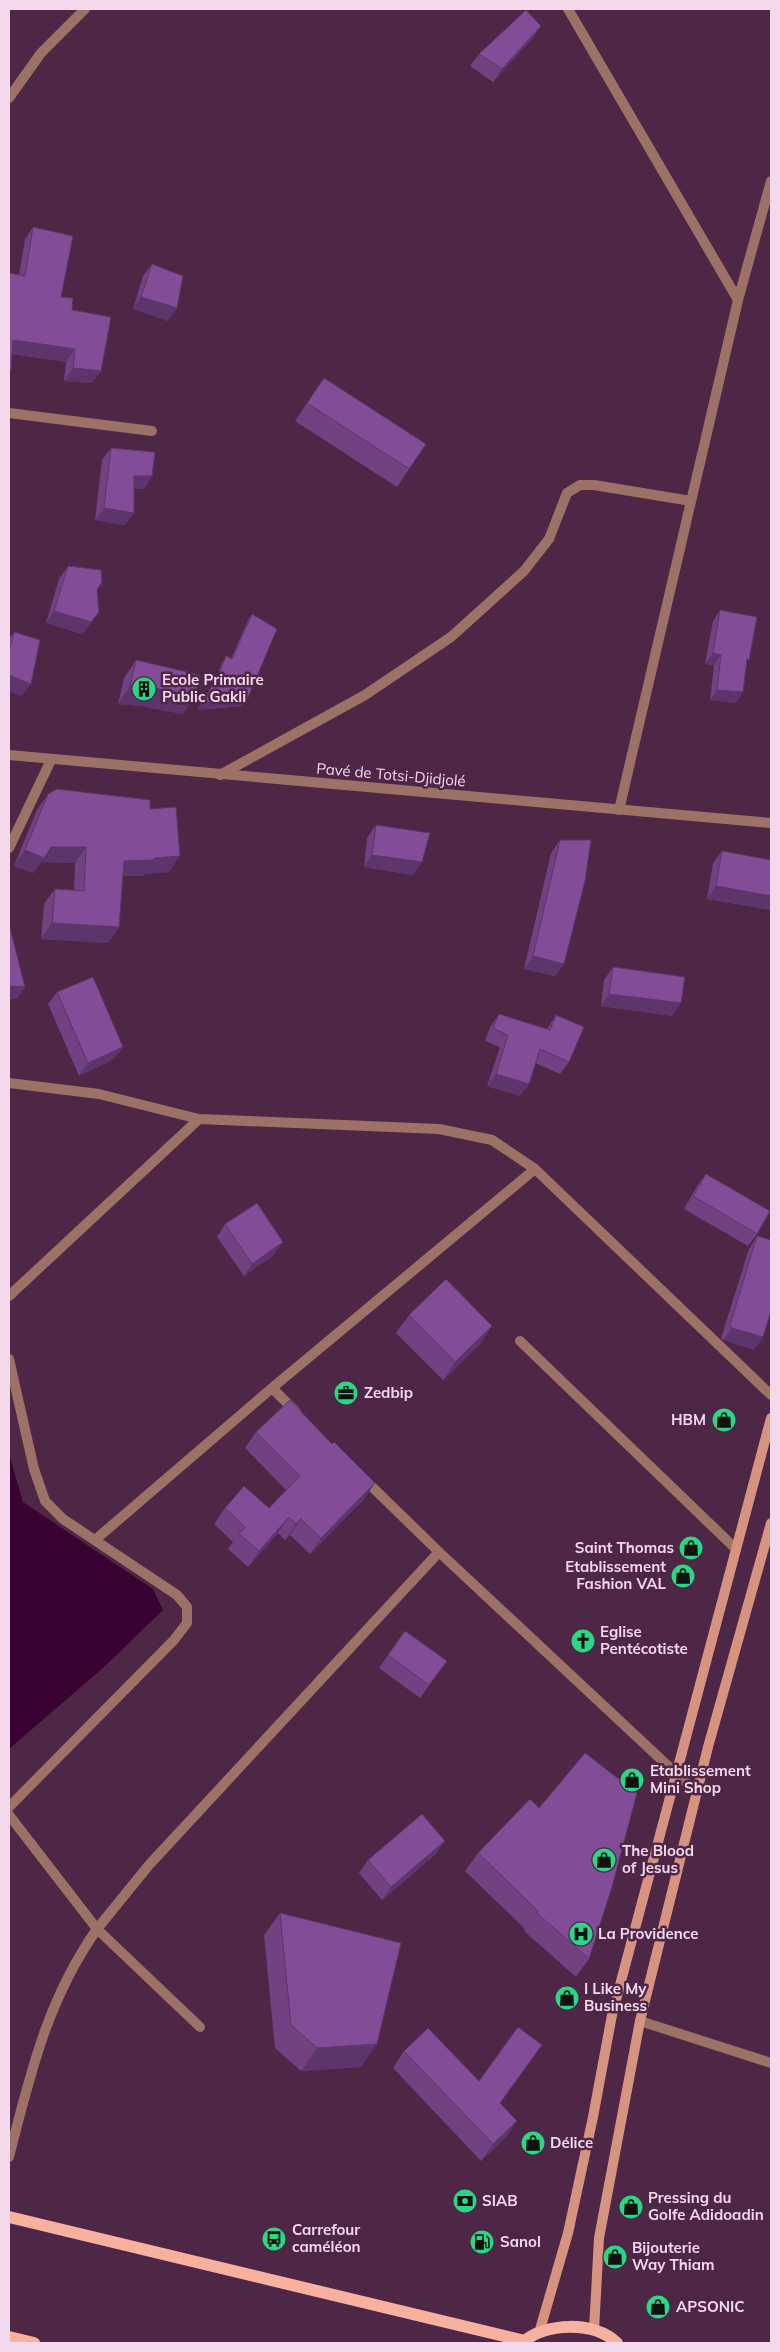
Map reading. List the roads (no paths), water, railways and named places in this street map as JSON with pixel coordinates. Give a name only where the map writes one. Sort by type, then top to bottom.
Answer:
[{"type":"main road","points":[[539,2333],[568,2233],[594,2117],[612,2016],[771,1418]]},
{"type":"main road","points":[[594,2330],[599,2238],[640,2021],[697,1793],[771,1523]]},
{"type":"main road","points":[[9,2217],[523,2342],[539,2333],[557,2328],[576,2327],[594,2330],[618,2343]]},
{"type":"main road","points":[[9,2338],[34,2343]]},
{"type":"street","points":[[9,98],[41,53],[85,9]]},
{"type":"street","points":[[568,9],[738,300]]},
{"type":"street","points":[[619,810],[738,300],[771,181]]},
{"type":"street","points":[[9,413],[152,431]]},
{"type":"street","points":[[220,775],[365,695],[451,637],[524,571],[549,539],[567,493],[580,485],[594,485],[691,501]]},
{"type":"street","name":"Pavé de Totsi-Djidjolé","points":[[9,755],[771,822]]},
{"type":"street","points":[[9,848],[51,760]]},
{"type":"street","points":[[9,1083],[100,1094],[199,1119],[439,1129],[492,1140],[535,1168],[771,1394]]},
{"type":"street","points":[[9,1296],[199,1119]]},
{"type":"street","points":[[94,1540],[535,1168]]},
{"type":"street","points":[[520,1341],[736,1549]]},
{"type":"street","points":[[9,1359],[34,1469],[45,1501],[63,1519],[177,1595],[188,1606],[187,1622],[174,1640],[9,1807]]},
{"type":"street","points":[[272,1388],[306,1422]]},
{"type":"street","points":[[356,1470],[439,1552],[697,1793]]},
{"type":"street","points":[[9,2157],[33,2062],[49,2019],[76,1958],[97,1929],[150,1866],[439,1552]]},
{"type":"street","points":[[9,1815],[97,1929],[200,2027]]},
{"type":"street","points":[[640,2021],[771,2063]]},
{"type":"place","name":"Ecole Primaire Public Gakli","points":[[144,689]]},
{"type":"place","name":"Zedbip","points":[[346,1393]]},
{"type":"place","name":"HBM","points":[[724,1420]]},
{"type":"place","name":"Saint Thomas","points":[[691,1548]]},
{"type":"place","name":"Etablissement Fashion VAL","points":[[683,1576]]},
{"type":"place","name":"Eglise Pentécotiste","points":[[583,1641]]},
{"type":"place","name":"Etablissement Mini Shop","points":[[632,1780]]},
{"type":"place","name":"The Blood of Jesus","points":[[604,1860]]},
{"type":"place","name":"La Providence","points":[[581,1934]]},
{"type":"place","name":"I Like My Business","points":[[567,1998]]},
{"type":"place","name":"Délice","points":[[533,2143]]},
{"type":"place","name":"SIAB","points":[[465,2201]]},
{"type":"place","name":"Pressing du Golfe Adidoadin","points":[[631,2207]]},
{"type":"place","name":"Carrefour caméléon","points":[[274,2239]]},
{"type":"place","name":"Sanol","points":[[482,2242]]},
{"type":"place","name":"Bijouterie Way Thiam","points":[[615,2257]]},
{"type":"place","name":"APSONIC","points":[[658,2307]]}]
